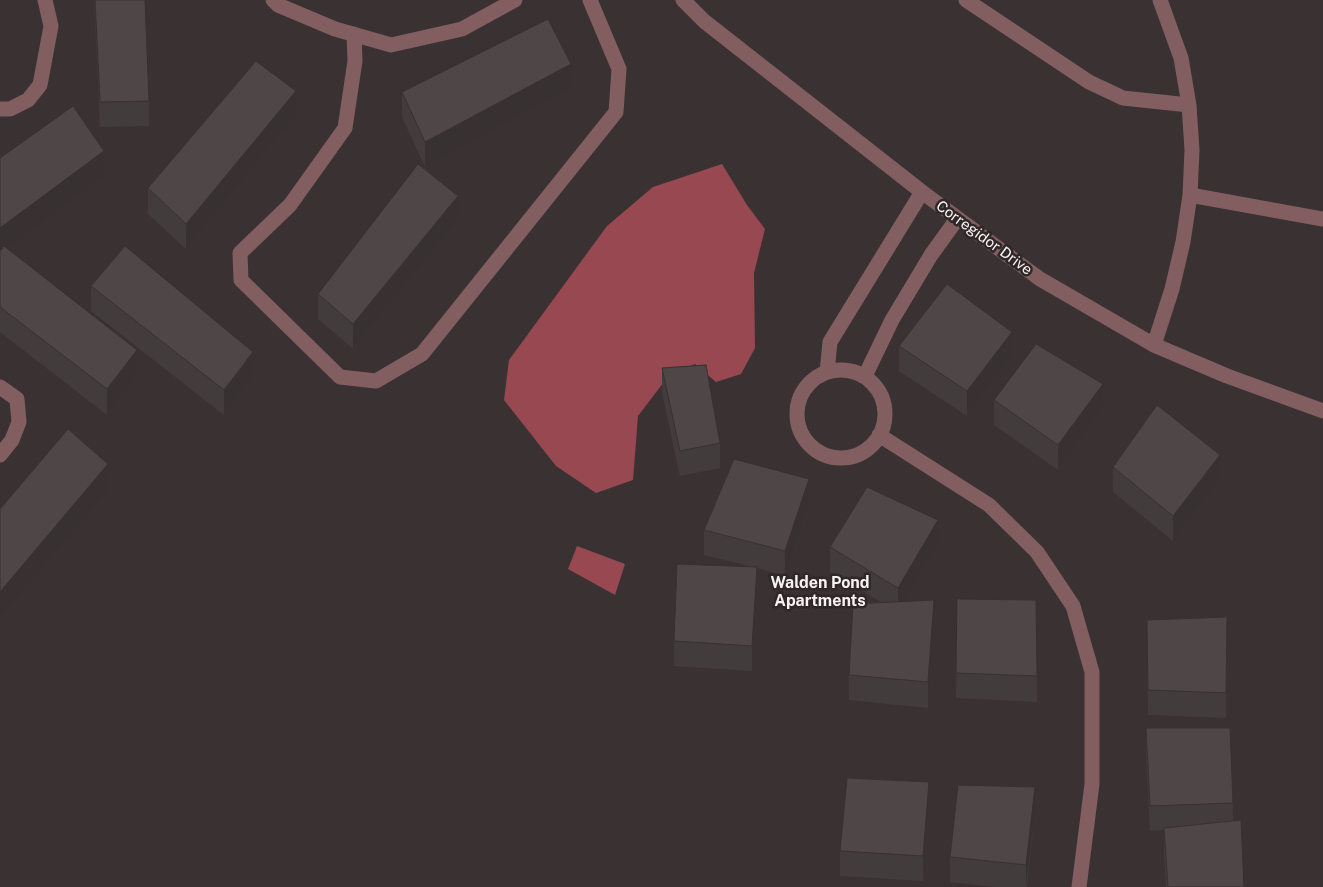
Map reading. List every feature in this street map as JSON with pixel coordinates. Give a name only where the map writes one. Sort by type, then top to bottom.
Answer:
[{"type":"street","points":[[0,109],[10,109],[28,100],[40,85],[51,26],[44,0]]},
{"type":"street","points":[[272,0],[278,5],[319,22],[391,45],[462,28],[515,0]]},
{"type":"street","points":[[354,34],[355,61],[345,128],[290,205],[240,252],[241,280],[340,377],[376,381],[422,354],[616,112],[619,69],[590,0]]},
{"type":"street","name":"Corregidor Drive","points":[[683,0],[704,21],[922,192],[1040,278],[1154,345],[1227,376],[1323,411]]},
{"type":"street","points":[[966,0],[1089,82],[1123,98],[1189,106]]},
{"type":"street","points":[[1154,345],[1179,261],[1190,195],[1192,150],[1189,106],[1181,58],[1160,0]]},
{"type":"street","points":[[827,372],[830,342],[922,192]]},
{"type":"street","points":[[1190,195],[1323,219]]},
{"type":"street","points":[[865,376],[897,312],[931,255],[957,219]]},
{"type":"street","points":[[847,370],[865,376],[878,389],[885,406],[884,425],[876,441],[862,453],[844,458],[825,455],[810,446],[800,430],[796,412],[801,394],[812,380],[827,372],[847,370]]},
{"type":"street","points":[[0,387],[17,399],[19,422],[12,440],[0,455]]},
{"type":"street","points":[[879,435],[989,505],[1037,552],[1073,606],[1092,672],[1092,784],[1079,887]]},
{"type":"shaded area","points":[[722,164],[747,205],[765,229],[754,273],[755,348],[741,374],[716,382],[695,364],[667,378],[638,416],[633,480],[596,493],[556,466],[504,400],[509,360],[607,226],[653,187]]},
{"type":"shaded area","points":[[577,546],[625,564],[615,595],[568,569]]},
{"type":"building","points":[[95,0],[145,0],[149,101],[100,102]]},
{"type":"building","points":[[548,19],[571,64],[425,142],[402,92]]},
{"type":"building","points":[[256,61],[296,91],[186,224],[148,188]]},
{"type":"building","points":[[73,106],[104,151],[0,228],[0,158]]},
{"type":"building","points":[[418,164],[458,196],[353,324],[318,294]]},
{"type":"building","points":[[4,246],[137,350],[107,389],[0,307],[0,251]]},
{"type":"building","points":[[125,246],[253,352],[224,390],[91,286]]},
{"type":"building","points":[[947,284],[1012,332],[967,391],[899,346]]},
{"type":"building","points":[[1036,344],[1103,384],[1058,445],[994,400]]},
{"type":"building","points":[[706,365],[720,443],[680,451],[662,368]]},
{"type":"building","points":[[1157,405],[1220,455],[1173,516],[1113,467]]},
{"type":"building","points":[[68,429],[108,464],[0,592],[0,509]]},
{"type":"building","points":[[734,459],[809,479],[785,551],[704,530]]},
{"type":"building","points":[[867,487],[938,520],[898,588],[830,547]]},
{"type":"building","points":[[677,564],[757,567],[752,646],[674,641]]},
{"type":"building","points":[[957,599],[1036,600],[1037,676],[956,673]]},
{"type":"building","points":[[934,600],[928,682],[849,675],[853,604]]},
{"type":"building","points":[[1227,617],[1226,693],[1148,690],[1147,620]]},
{"type":"building","points":[[1146,728],[1230,728],[1233,803],[1150,806]]},
{"type":"building","points":[[847,778],[929,782],[923,856],[840,851]]},
{"type":"building","points":[[958,785],[1035,787],[1026,865],[950,857]]},
{"type":"building","points":[[1241,820],[1244,887],[1168,887],[1164,828]]},
{"type":"district","name":"Walden Pond Apartments","points":[[820,592]]}]
